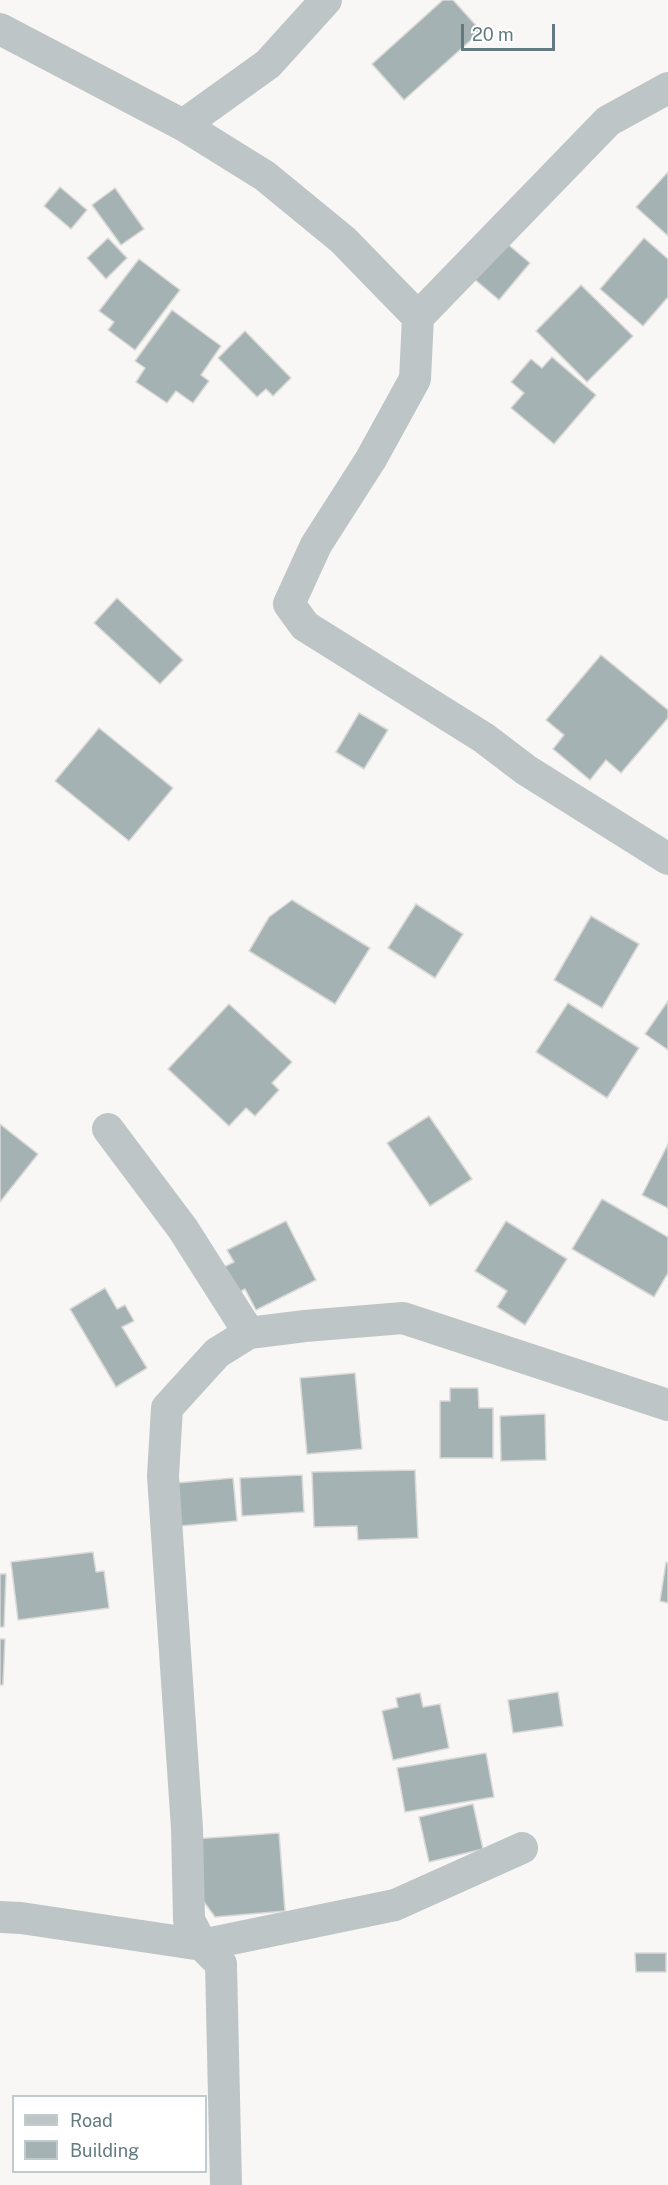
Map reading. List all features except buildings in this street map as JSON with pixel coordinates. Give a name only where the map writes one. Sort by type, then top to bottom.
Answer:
[{"type":"street","points":[[183,125],[268,64],[326,0]]},
{"type":"street","points":[[0,29],[183,125],[265,176],[343,240],[418,316]]},
{"type":"street","points":[[668,88],[608,121],[418,316],[415,379],[371,459],[316,545],[289,604],[304,626],[484,738],[526,770],[668,860]]},
{"type":"street","points":[[108,1129],[183,1229],[249,1333]]},
{"type":"street","points":[[226,2185],[221,1964],[202,1945],[189,1920],[187,1828],[163,1476],[167,1408],[217,1353],[249,1333],[403,1318],[668,1406]]},
{"type":"street","points":[[0,1917],[21,1918],[202,1945],[394,1905],[522,1848]]}]
